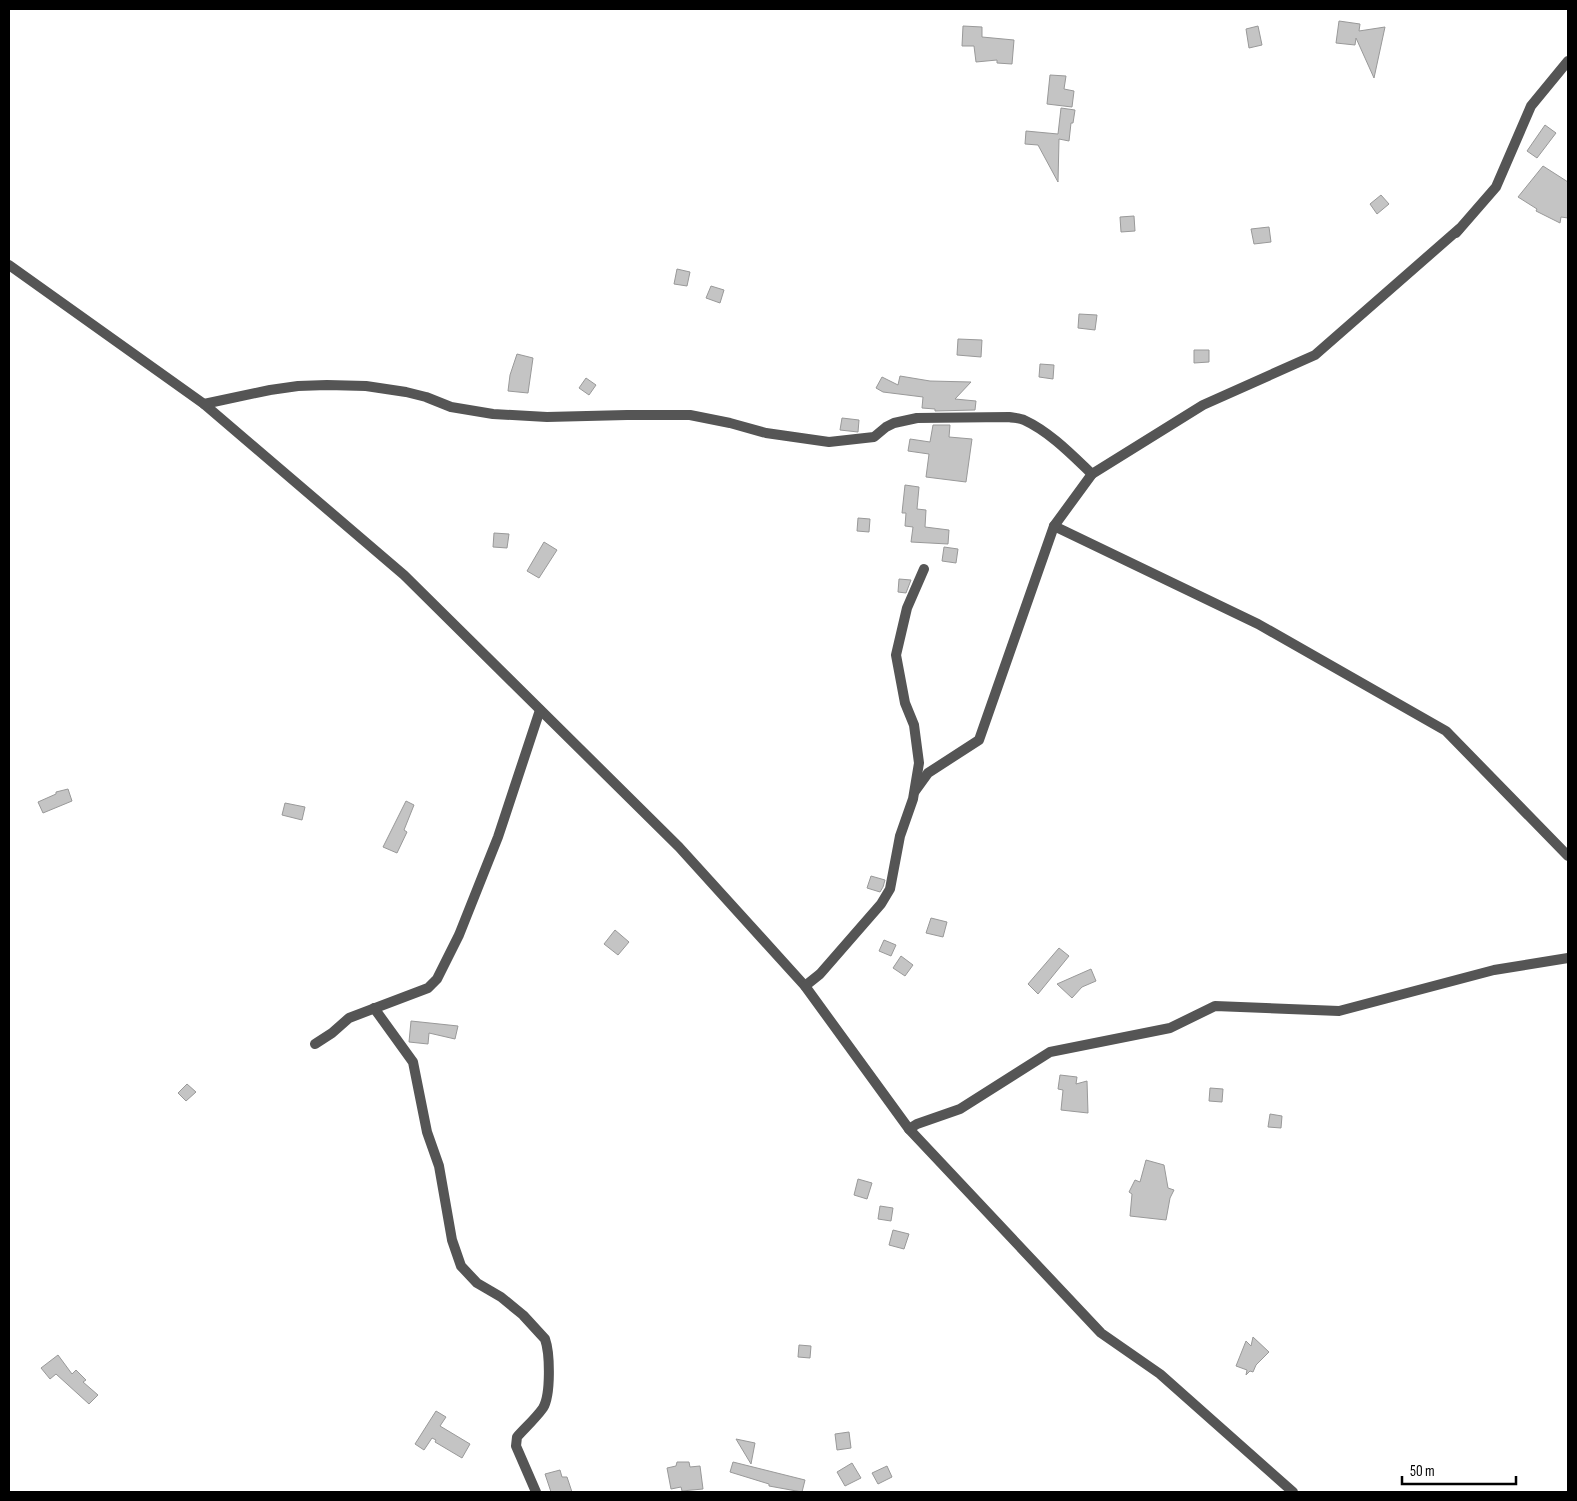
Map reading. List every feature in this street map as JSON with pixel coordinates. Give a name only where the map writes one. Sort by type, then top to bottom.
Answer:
[{"type":"street","points":[[1404,286],[1459,230],[1496,187],[1530,106],[1568,61]]},
{"type":"street","points":[[915,791],[928,772],[979,740],[1054,526],[1092,474],[1203,405],[1315,355],[1459,230]]},
{"type":"street","points":[[9,265],[204,404],[404,575],[680,847],[804,986],[909,1129],[1101,1333],[1160,1374],[1292,1492]]},
{"type":"street","points":[[204,404],[298,386],[366,386],[406,392],[426,397],[451,407],[493,414],[547,418],[690,415],[766,433],[829,442],[874,437],[886,426],[917,418],[1009,417],[1023,419],[1041,430],[1092,474]]},
{"type":"street","points":[[1054,526],[1258,624],[1446,731],[1568,856]]},
{"type":"street","points":[[804,986],[820,974],[881,904],[890,889],[900,836],[915,791],[919,763],[914,725],[905,703],[896,655],[907,608],[924,569]]},
{"type":"street","points":[[315,1044],[332,1033],[349,1018],[428,988],[438,979],[498,837],[540,710]]},
{"type":"street","points":[[909,1129],[917,1124],[960,1109],[1050,1052],[1170,1028],[1215,1006],[1339,1011],[1494,970],[1568,958]]},
{"type":"street","points":[[374,1008],[412,1062],[427,1132],[438,1166],[452,1240],[461,1266],[477,1283],[502,1297],[545,1338],[548,1376],[547,1398],[543,1407],[517,1437],[516,1442],[536,1492]]},
{"type":"building","points":[[1339,21],[1360,24],[1359,31],[1385,27],[1374,78],[1356,38],[1355,45],[1336,43]]},
{"type":"building","points":[[963,26],[982,27],[982,37],[1014,40],[1012,64],[997,63],[997,60],[976,62],[974,46],[962,46]]},
{"type":"building","points":[[1258,26],[1262,45],[1249,48],[1246,29]]},
{"type":"building","points":[[1050,75],[1066,76],[1064,89],[1074,91],[1072,107],[1047,104]]},
{"type":"building","points":[[1061,108],[1075,110],[1069,141],[1059,139],[1058,182],[1038,145],[1025,144],[1026,131],[1058,134]]},
{"type":"building","points":[[1545,125],[1556,133],[1537,158],[1527,151]]},
{"type":"building","points":[[1543,166],[1568,182],[1568,218],[1561,217],[1560,223],[1536,211],[1537,209],[1518,197]]},
{"type":"building","points":[[1381,195],[1389,204],[1377,214],[1370,204]]},
{"type":"building","points":[[1134,216],[1135,231],[1121,232],[1120,217]]},
{"type":"building","points":[[1269,227],[1271,242],[1254,244],[1251,229]]},
{"type":"building","points":[[677,269],[690,272],[687,286],[674,284]]},
{"type":"building","points":[[711,286],[724,290],[720,303],[706,298]]},
{"type":"building","points":[[1079,314],[1097,315],[1095,330],[1078,328]]},
{"type":"building","points":[[958,339],[982,340],[981,357],[957,355]]},
{"type":"building","points":[[1194,350],[1209,350],[1209,362],[1194,363]]},
{"type":"building","points":[[517,354],[533,358],[528,393],[508,391],[510,375]]},
{"type":"building","points":[[1040,364],[1054,365],[1053,379],[1039,377]]},
{"type":"building","points":[[900,376],[930,381],[971,382],[955,399],[976,401],[975,410],[935,411],[935,409],[922,408],[923,397],[883,392],[876,388],[882,377],[898,385]]},
{"type":"building","points":[[586,378],[596,385],[589,395],[579,388]]},
{"type":"building","points":[[842,418],[859,420],[858,432],[840,430]]},
{"type":"building","points":[[933,425],[950,425],[949,437],[972,439],[966,482],[926,477],[929,454],[908,451],[910,439],[930,442]]},
{"type":"building","points":[[905,485],[919,487],[917,509],[926,510],[925,527],[949,530],[948,544],[911,542],[913,527],[905,526],[906,513],[902,513]]},
{"type":"building","points":[[858,518],[870,519],[869,532],[857,531]]},
{"type":"building","points":[[494,533],[509,534],[507,548],[493,547]]},
{"type":"building","points":[[544,542],[557,550],[539,578],[527,571]]},
{"type":"building","points":[[944,547],[958,549],[956,563],[942,561]]},
{"type":"building","points":[[899,579],[911,580],[906,593],[898,592]]},
{"type":"building","points":[[68,789],[72,801],[43,813],[38,802],[56,794],[56,792]]},
{"type":"building","points":[[406,801],[414,805],[404,830],[407,832],[397,853],[383,847]]},
{"type":"building","points":[[285,803],[305,807],[302,820],[282,815]]},
{"type":"building","points":[[871,876],[885,880],[880,892],[867,888]]},
{"type":"building","points":[[931,918],[947,922],[943,937],[926,933]]},
{"type":"building","points":[[615,930],[629,942],[618,955],[604,944]]},
{"type":"building","points":[[884,940],[896,945],[891,956],[879,951]]},
{"type":"building","points":[[1059,948],[1069,956],[1038,994],[1028,984]]},
{"type":"building","points":[[901,956],[913,965],[905,976],[893,968]]},
{"type":"building","points":[[1091,969],[1096,981],[1082,987],[1072,998],[1057,984]]},
{"type":"building","points":[[411,1021],[458,1026],[455,1039],[429,1033],[428,1044],[409,1042]]},
{"type":"building","points":[[1060,1075],[1077,1077],[1076,1084],[1087,1081],[1088,1113],[1061,1110],[1063,1090],[1058,1089]]},
{"type":"building","points":[[187,1084],[196,1092],[186,1101],[178,1093]]},
{"type":"building","points":[[1210,1088],[1223,1089],[1222,1102],[1209,1101]]},
{"type":"building","points":[[1270,1114],[1282,1116],[1281,1128],[1268,1127]]},
{"type":"building","points":[[1146,1160],[1164,1165],[1168,1188],[1174,1190],[1170,1198],[1166,1220],[1130,1216],[1132,1194],[1129,1192],[1135,1180],[1140,1182]]},
{"type":"building","points":[[858,1179],[872,1183],[867,1199],[854,1195]]},
{"type":"building","points":[[880,1206],[893,1208],[891,1221],[878,1219]]},
{"type":"building","points":[[893,1230],[909,1234],[904,1249],[889,1245]]},
{"type":"building","points":[[1253,1337],[1269,1352],[1256,1365],[1253,1372],[1250,1371],[1246,1375],[1247,1370],[1236,1366],[1246,1341],[1251,1346]]},
{"type":"building","points":[[799,1345],[811,1346],[810,1358],[798,1357]]},
{"type":"building","points":[[58,1355],[72,1374],[76,1370],[86,1380],[83,1382],[98,1395],[89,1404],[56,1374],[50,1379],[41,1368]]},
{"type":"building","points":[[436,1411],[446,1417],[440,1426],[470,1444],[462,1458],[435,1442],[436,1440],[432,1438],[424,1450],[415,1444]]},
{"type":"building","points":[[849,1432],[851,1448],[837,1450],[835,1434]]},
{"type":"building","points":[[736,1439],[755,1443],[751,1464]]},
{"type":"building","points":[[677,1462],[689,1462],[690,1467],[700,1466],[703,1489],[682,1491],[681,1487],[671,1489],[667,1468],[676,1466]]},
{"type":"building","points":[[733,1462],[805,1480],[802,1492],[769,1486],[769,1484],[730,1472]]},
{"type":"building","points":[[852,1463],[861,1478],[845,1486],[837,1472]]},
{"type":"building","points":[[887,1466],[892,1477],[878,1484],[872,1473]]},
{"type":"building","points":[[560,1470],[562,1477],[567,1477],[572,1492],[551,1492],[545,1474]]}]
